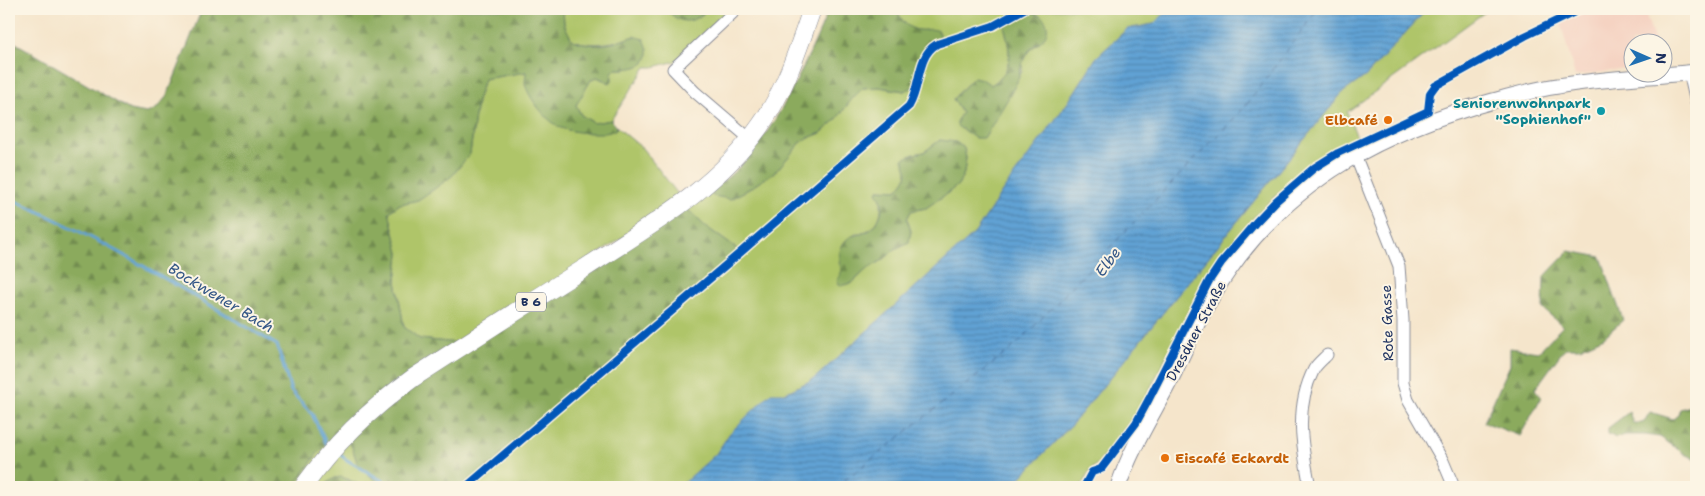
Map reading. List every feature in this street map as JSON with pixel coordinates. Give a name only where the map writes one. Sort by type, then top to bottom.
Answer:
[{"type":"main road","name":"B 6","points":[[303,487],[332,450],[356,424],[386,398],[413,378],[682,205],[730,164],[750,140],[773,106],[787,77],[812,9]]},
{"type":"main road","name":"Dresdner Straße","points":[[1118,487],[1130,456],[1213,294],[1230,269],[1263,229],[1296,197],[1330,170],[1356,154],[1397,134],[1430,120],[1474,106],[1541,89],[1577,83],[1693,72]]},
{"type":"street","points":[[737,9],[673,69],[695,92],[750,140]]},
{"type":"street","points":[[1693,72],[1696,103]]},
{"type":"street","name":"Rote Gasse","points":[[1356,154],[1399,266],[1403,320],[1403,384],[1408,400],[1443,461],[1454,487]]},
{"type":"street","points":[[1310,487],[1303,448],[1301,421],[1306,394],[1314,369],[1327,354]]},
{"type":"shaded area","points":[[1586,9],[1644,9],[1652,32],[1622,32],[1622,69],[1575,76],[1560,21]]},
{"type":"green space","points":[[842,8],[860,12],[870,9],[897,9],[902,20],[911,28],[939,31],[941,37],[937,44],[929,49],[924,58],[918,80],[912,88],[904,91],[879,87],[863,88],[835,121],[821,133],[803,140],[776,171],[730,199],[713,196],[709,192],[733,173],[751,153],[778,115],[801,73],[829,9]]},
{"type":"green space","points":[[202,9],[563,9],[564,24],[572,40],[588,44],[600,44],[633,37],[644,39],[648,52],[644,63],[635,67],[615,69],[610,83],[597,77],[591,80],[576,105],[581,115],[594,123],[611,120],[617,127],[610,132],[579,132],[556,125],[540,110],[528,93],[525,85],[526,72],[484,79],[477,101],[470,154],[452,176],[433,190],[418,200],[400,204],[389,212],[399,253],[396,281],[404,327],[420,339],[466,344],[687,209],[705,226],[741,252],[466,487],[383,487],[358,465],[352,447],[340,430],[317,454],[294,487],[9,487],[9,39],[130,110],[147,113],[156,109],[167,96]]},
{"type":"green space","points":[[563,9],[666,9],[669,12],[700,17],[707,9],[730,9],[676,61],[654,67],[646,67],[611,120],[594,123],[581,115],[576,105],[591,80],[597,77],[603,80],[615,69],[627,69],[636,36],[620,41],[595,44],[571,40],[564,24]]},
{"type":"green space","points":[[666,9],[707,9],[697,18],[687,21],[676,18]]},
{"type":"green space","points":[[897,9],[1169,9],[1154,24],[1127,29],[1096,58],[1069,101],[1002,192],[975,233],[814,379],[785,393],[730,433],[716,454],[685,482],[676,487],[466,487],[741,252],[705,226],[687,209],[709,192],[730,199],[776,171],[803,140],[821,133],[835,121],[863,88],[879,87],[904,91],[918,80],[924,58],[932,47],[921,31],[910,28],[900,18]],"holes":[[[1008,19],[1040,42],[1027,52],[1022,61],[1022,71],[984,138],[957,120],[962,113],[953,99],[974,77],[991,85],[1005,72],[1008,64],[1009,48],[1003,21]],[[940,140],[964,148],[966,158],[964,173],[958,185],[926,208],[911,211],[907,219],[911,231],[909,242],[895,249],[883,260],[866,270],[852,283],[842,272],[839,262],[855,234],[871,229],[879,219],[881,212],[879,189],[897,190],[907,178],[914,154],[924,152]]]},
{"type":"green space","points":[[1427,9],[1489,9],[1347,112],[1359,142],[1336,150],[1303,170],[1255,216],[1206,277],[1140,409],[1102,459],[1089,472],[1081,487],[1011,487],[1074,422],[1342,93],[1366,76]]},
{"type":"green space","points":[[1022,10],[1044,18],[1047,25],[1046,34],[1028,52],[1022,63],[1016,84],[984,138],[975,138],[957,126],[957,120],[962,113],[953,99],[974,77],[982,79],[991,85],[1005,72],[1008,65],[1009,48],[1003,21]]},
{"type":"green space","points":[[526,72],[545,115],[615,130],[617,127],[642,148],[681,198],[466,344],[420,339],[404,327],[396,281],[399,253],[389,212],[400,204],[418,200],[470,154],[477,101],[484,79]]},
{"type":"green space","points":[[940,140],[956,142],[964,148],[966,158],[964,173],[958,185],[926,208],[911,211],[907,219],[911,231],[909,242],[895,249],[883,260],[866,270],[852,283],[840,286],[837,281],[841,272],[841,248],[846,240],[870,230],[876,224],[882,207],[882,200],[877,192],[879,189],[897,190],[907,173],[903,159],[924,152]]},
{"type":"green space","points":[[1569,251],[1601,257],[1623,320],[1604,337],[1580,348],[1565,348],[1535,389],[1541,398],[1520,436],[1484,422],[1510,365],[1510,348],[1538,352],[1563,326],[1543,309],[1544,277]]},
{"type":"green space","points":[[1696,404],[1696,459],[1686,455],[1660,437],[1625,435],[1616,438],[1608,434],[1608,428],[1629,412],[1633,423],[1643,423],[1650,412],[1673,419],[1678,415],[1680,409]]},
{"type":"green space","points":[[340,430],[352,447],[358,465],[383,487],[361,487],[348,479],[335,478],[322,487],[294,487],[317,454]]},
{"type":"green space","points":[[342,477],[361,487],[322,487],[335,478]]},
{"type":"water","name":"Elbe","points":[[1169,9],[1427,9],[1366,76],[1342,93],[1074,422],[1011,487],[676,487],[685,482],[716,454],[730,433],[771,393],[785,393],[814,379],[975,233],[1002,192],[1069,101],[1096,58],[1127,29],[1154,24]]},
{"type":"waterway","name":"Bockwener Bach","points":[[9,198],[112,249],[179,286],[277,345],[291,391],[312,414],[329,446]]},
{"type":"waterway","name":"Bockwener Bach","points":[[338,453],[393,487]]},
{"type":"ferry route","points":[[836,487],[1015,346],[1244,108],[1318,9]]},
{"type":"cycle path","points":[[466,487],[909,106],[922,64],[930,49],[937,44],[993,26],[1024,9]]},
{"type":"cycle path","points":[[1084,487],[1092,472],[1101,469],[1136,423],[1209,281],[1221,263],[1276,201],[1314,168],[1338,153],[1428,111],[1430,93],[1435,86],[1525,36],[1581,9]]},
{"type":"place","name":"Seniorenwohnpark \"Sophienhof\"","points":[[1601,111]]},
{"type":"place","name":"Elbcafé","points":[[1388,120]]},
{"type":"place","name":"Eiscafé Eckardt","points":[[1165,458]]}]
